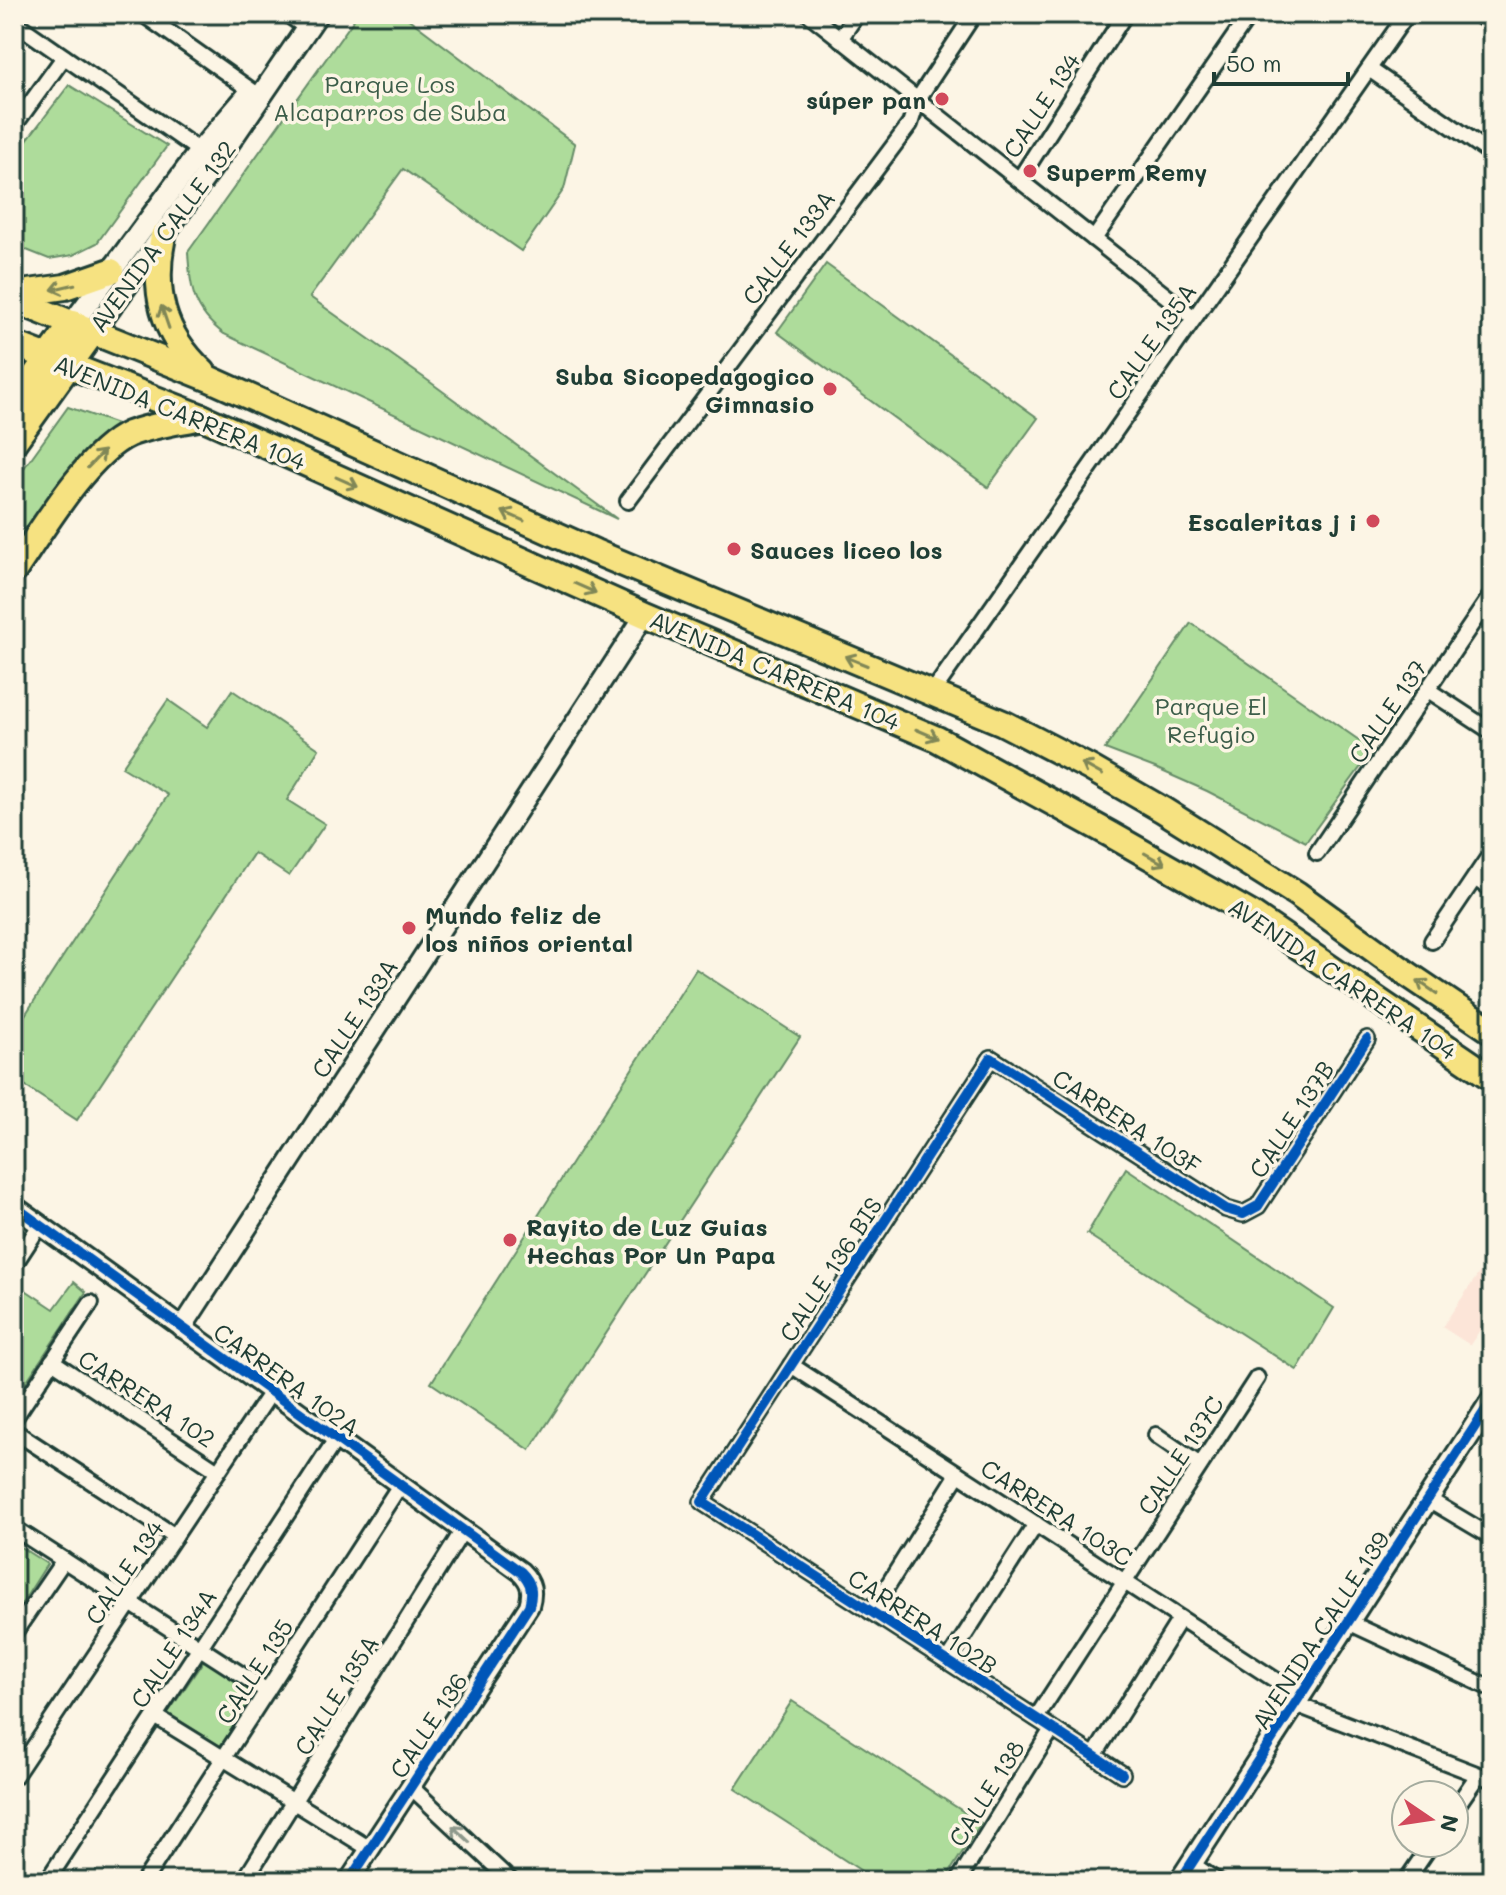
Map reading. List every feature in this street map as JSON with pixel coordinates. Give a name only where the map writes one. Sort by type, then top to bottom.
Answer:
[{"type":"main road","name":"AVENIDA CALLE 132","points":[[83,328],[111,271],[200,151],[312,21]]},
{"type":"main road","name":"AVENIDA CALLE 132","points":[[14,404],[58,361],[163,236],[312,21]]},
{"type":"main road","points":[[163,236],[157,284],[162,308],[170,331],[187,357],[210,379]]},
{"type":"main road","points":[[14,297],[65,287],[111,271]]},
{"type":"main road","name":"AVENIDA CARRERA 104","points":[[14,297],[210,379],[595,552],[1003,723],[1163,810],[1297,894],[1492,1031]]},
{"type":"main road","name":"AVENIDA CARRERA 104","points":[[14,344],[202,417],[645,615],[937,739],[1251,914],[1492,1078]]},
{"type":"main road","name":"AVENIDA CALLE 132","points":[[14,442],[58,361]]},
{"type":"main road","points":[[14,571],[103,451],[137,432],[202,417]]},
{"type":"main road","name":"AVENIDA CALLE 139","points":[[1186,1872],[1428,1499],[1488,1414]]},
{"type":"street","points":[[143,14],[252,91]]},
{"type":"street","points":[[287,14],[312,21]]},
{"type":"street","points":[[809,14],[1194,318]]},
{"type":"street","points":[[840,39],[857,14]]},
{"type":"street","name":"CALLE 133A","points":[[628,501],[910,124],[918,99],[974,14]]},
{"type":"street","name":"CALLE 134","points":[[1019,180],[1125,14]]},
{"type":"street","points":[[1094,239],[1250,14]]},
{"type":"street","name":"CALLE 135A","points":[[932,693],[1407,14]]},
{"type":"street","points":[[1478,15],[1492,24]]},
{"type":"street","points":[[14,22],[200,151]]},
{"type":"street","points":[[14,126],[64,57]]},
{"type":"street","points":[[1369,69],[1492,154]]},
{"type":"street","name":"CALLE 137","points":[[1317,853],[1491,596]]},
{"type":"street","name":"CALLE 133A","points":[[182,1328],[645,615]]},
{"type":"street","points":[[1428,690],[1492,732]]},
{"type":"street","points":[[1432,941],[1492,852]]},
{"type":"street","points":[[1475,878],[1492,890]]},
{"type":"street","name":"CALLE 137B","points":[[1243,1214],[1258,1206],[1367,1039]]},
{"type":"street","name":"CARRERA 103F","points":[[991,1058],[1226,1209],[1243,1214]]},
{"type":"street","name":"CALLE 136 BIS","points":[[702,1502],[991,1058]]},
{"type":"street","name":"CARRERA 102A","points":[[14,1206],[521,1572],[532,1588]]},
{"type":"street","points":[[14,1265],[40,1225]]},
{"type":"street","points":[[14,1419],[91,1303]]},
{"type":"street","name":"CARRERA 102","points":[[52,1361],[218,1471]]},
{"type":"street","name":"CARRERA 103C","points":[[791,1365],[1180,1619],[1298,1700],[1485,1777]]},
{"type":"street","name":"CALLE 137C","points":[[1036,1718],[1257,1378]]},
{"type":"street","name":"CALLE 134","points":[[14,1777],[271,1392]]},
{"type":"street","points":[[14,1431],[175,1536]]},
{"type":"street","points":[[1156,1435],[1200,1465]]},
{"type":"street","name":"CALLE 134A","points":[[47,1881],[336,1439]]},
{"type":"street","points":[[871,1612],[958,1474]]},
{"type":"street","name":"CALLE 135","points":[[144,1881],[400,1485]]},
{"type":"street","points":[[1428,1499],[1492,1537]]},
{"type":"street","name":"CARRERA 102B","points":[[702,1502],[1122,1774]]},
{"type":"street","points":[[948,1661],[1036,1524]]},
{"type":"street","points":[[14,1528],[267,1691]]},
{"type":"street","name":"CALLE 135A","points":[[244,1881],[463,1530]]},
{"type":"street","points":[[14,1633],[64,1560]]},
{"type":"street","name":"CALLE 136","points":[[349,1881],[529,1606],[532,1588]]},
{"type":"street","points":[[1094,1756],[1180,1619]]},
{"type":"street","points":[[1348,1622],[1492,1689]]},
{"type":"street","points":[[155,1716],[370,1849]]},
{"type":"street","name":"CALLE 138","points":[[958,1881],[1052,1729]]},
{"type":"street","points":[[1470,1793],[1485,1777]]},
{"type":"street","points":[[411,1787],[511,1881]]},
{"type":"street","points":[[1406,1881],[1421,1859]]},
{"type":"street","points":[[1186,1872],[1217,1881]]},
{"type":"shaded area","points":[[1492,1254],[1492,1312],[1470,1345],[1442,1327]]},
{"type":"green space","name":"Parque Los Alcaparros de Suba","points":[[358,14],[402,14],[575,144],[564,189],[521,251],[403,169],[310,297],[617,519],[224,334],[206,317],[195,298],[188,252]]},
{"type":"green space","points":[[69,85],[167,146],[97,243],[73,255],[49,259],[14,245],[14,157]]},
{"type":"green space","points":[[826,264],[1038,418],[988,487],[777,332]]},
{"type":"green space","points":[[68,407],[120,425],[99,441],[14,555],[14,482]]},
{"type":"green space","name":"Parque El Refugio","points":[[1191,623],[1373,750],[1306,842],[1207,791],[1105,749]]},
{"type":"green space","points":[[232,690],[319,749],[287,800],[325,824],[289,876],[254,853],[77,1120],[14,1079],[14,1032],[168,795],[122,767],[168,700],[207,727]]},
{"type":"green space","points":[[696,969],[800,1037],[530,1450],[431,1383]]},
{"type":"green space","points":[[1126,1168],[1334,1308],[1297,1370],[1087,1234]]},
{"type":"green space","points":[[74,1282],[86,1292],[14,1400],[14,1298],[24,1289],[54,1309]]},
{"type":"green space","points":[[14,1543],[47,1564],[14,1616]]},
{"type":"green space","points":[[204,1660],[257,1694],[220,1746],[168,1713]]},
{"type":"green space","points":[[792,1701],[981,1823],[944,1881],[877,1881],[735,1789]]},
{"type":"cycle path","points":[[1122,1774],[702,1502],[991,1058],[1226,1209],[1243,1214],[1258,1206],[1367,1039]]},
{"type":"cycle path","points":[[14,1206],[521,1572],[529,1584],[529,1606],[349,1881]]},
{"type":"cycle path","points":[[1180,1881],[1492,1400]]},
{"type":"place","name":"súper pan","points":[[942,99]]},
{"type":"place","name":"Superm Remy","points":[[1030,171]]},
{"type":"place","name":"Suba Sicopedagogico Gimnasio","points":[[830,389]]},
{"type":"place","name":"Escaleritas j i","points":[[1373,521]]},
{"type":"place","name":"Sauces liceo los","points":[[734,549]]},
{"type":"place","name":"Mundo feliz de los niños oriental","points":[[409,928]]},
{"type":"place","name":"Rayito de Luz Guias Hechas Por Un Papa","points":[[510,1240]]}]
